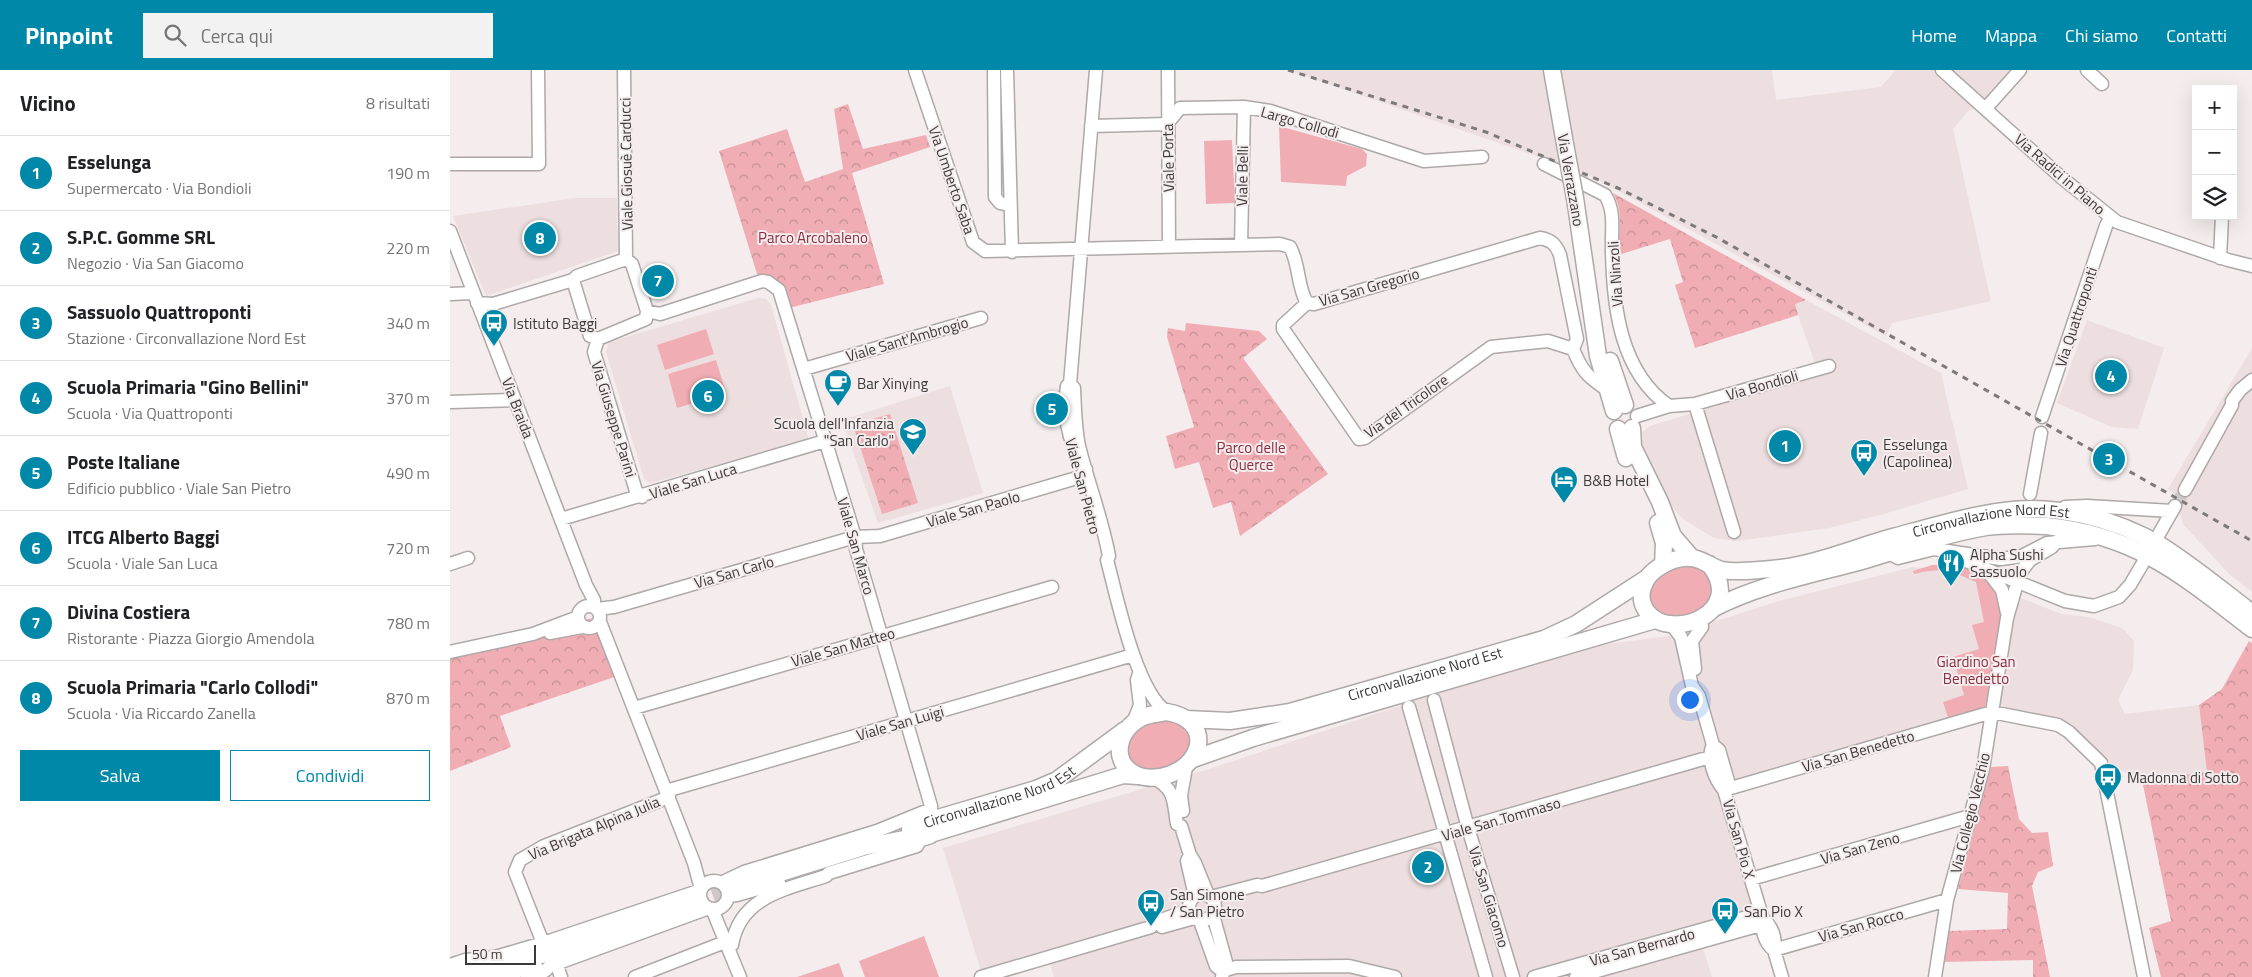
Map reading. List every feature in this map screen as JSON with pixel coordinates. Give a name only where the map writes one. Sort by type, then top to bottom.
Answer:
[{"type":"main road","name":"Via Verrazzano","points":[[1552,70],[1590,289],[1595,298],[1633,447],[1660,502],[1673,536],[1692,558]]},
{"type":"main road","name":"Via Verrazzano","points":[[1590,289],[1588,299],[1606,389],[1625,418],[1626,457],[1660,530],[1665,557],[1663,565]]},
{"type":"main road","name":"Circonvallazione Nord Est","points":[[1186,719],[1230,721],[1290,712],[1544,639],[1576,624],[1647,578],[1663,565],[1692,558],[1721,570],[1743,571],[1785,568],[1965,518],[2005,510],[2049,510],[2098,519],[2160,545],[2252,612]]},
{"type":"main road","name":"Circonvallazione Nord Est","points":[[1190,763],[1253,738],[1655,620],[1671,624],[1683,624],[1708,613],[1728,600],[1779,584],[1950,535],[1996,526],[2025,524],[2068,528],[2113,539],[2135,548],[2168,566],[2252,629]]},
{"type":"main road","points":[[1708,613],[1720,600],[1721,591],[1719,578],[1709,564]]},
{"type":"main road","points":[[1647,578],[1641,591],[1642,599],[1644,606],[1655,620]]},
{"type":"main road","points":[[1167,712],[1186,719],[1195,729],[1198,739],[1190,763],[1177,772],[1146,777],[1127,768],[1119,753],[1119,744],[1129,727],[1141,718],[1167,712]]},
{"type":"main road","name":"Circonvallazione Nord Est","points":[[722,900],[864,847],[870,842],[1036,789],[1057,780],[1129,727]]},
{"type":"main road","name":"Circonvallazione Nord Est","points":[[932,821],[1124,775],[1146,777]]},
{"type":"main road","name":"Circonvallazione Nord Est","points":[[479,977],[497,967],[685,900]]},
{"type":"main road","name":"Circonvallazione Nord Est","points":[[450,974],[465,970],[497,967]]},
{"type":"street","points":[[450,164],[540,164],[538,70]]},
{"type":"street","name":"Viale Giosuè Carducci","points":[[624,70],[626,259]]},
{"type":"street","name":"Via Umberto Saba","points":[[915,70],[973,242],[985,251],[1081,250]]},
{"type":"street","points":[[994,70],[995,197],[1000,203],[1009,205]]},
{"type":"street","points":[[1007,70],[1009,205],[1012,252]]},
{"type":"street","name":"Viale San Pietro","points":[[1096,70],[1070,384],[1074,388],[1076,429],[1083,473],[1103,558],[1107,560]]},
{"type":"street","name":"Viale Porta","points":[[1168,70],[1167,124],[1170,247]]},
{"type":"street","name":"Via Radici in Piano","points":[[1942,70],[2110,218],[2220,258],[2252,266]]},
{"type":"street","points":[[1986,108],[2020,70]]},
{"type":"street","points":[[2086,70],[2102,84]]},
{"type":"street","name":"Largo Collodi","points":[[1167,124],[1180,108],[1244,107],[1270,111],[1424,161],[1482,157]]},
{"type":"street","name":"Viale Belli","points":[[1241,245],[1244,107]]},
{"type":"street","points":[[1091,126],[1167,124]]},
{"type":"street","name":"Via Ninzoli","points":[[1544,164],[1605,195],[1610,202],[1613,214],[1612,248],[1615,296],[1624,340],[1642,382],[1657,398],[1669,406]]},
{"type":"street","name":"Via Quattroponti","points":[[2042,417],[2048,407],[2110,218]]},
{"type":"street","points":[[2220,258],[2222,220]]},
{"type":"street","name":"Via Braida","points":[[451,238],[476,298],[586,585],[594,600],[591,617],[611,649],[694,863],[708,886],[727,889],[722,900],[729,943],[740,977]]},
{"type":"street","name":"Via San Gregorio","points":[[1081,250],[1280,244],[1290,247],[1295,256],[1304,297],[1308,303],[1314,304],[1540,238],[1549,240],[1557,246],[1560,255],[1576,339],[1575,354]]},
{"type":"street","points":[[450,294],[476,298],[493,304],[573,280],[577,276],[626,259],[632,264],[647,311],[646,319],[598,339],[590,336],[573,280]]},
{"type":"street","name":"Viale San Marco","points":[[647,311],[660,314],[762,281],[775,285],[782,296],[908,721],[932,821]]},
{"type":"street","name":"Via del Tricolore","points":[[1308,303],[1283,325],[1282,329],[1359,439],[1365,438],[1491,347],[1548,341],[1575,354]]},
{"type":"street","name":"Viale Sant'Ambrogio","points":[[804,369],[981,318]]},
{"type":"street","name":"Via Giuseppe Parini","points":[[598,339],[594,352],[636,491],[642,497]]},
{"type":"street","points":[[1575,354],[1588,364],[1598,356]]},
{"type":"street","points":[[1575,354],[1580,367],[1590,379],[1606,389]]},
{"type":"street","name":"Via Bondioli","points":[[1625,418],[1669,406],[1695,404],[1829,366]]},
{"type":"street","points":[[2185,490],[2232,402],[2240,390],[2252,380]]},
{"type":"street","points":[[2232,405],[2243,396],[2252,392]]},
{"type":"street","points":[[450,402],[514,400]]},
{"type":"street","points":[[1695,404],[1734,532]]},
{"type":"street","points":[[2030,494],[2041,433]]},
{"type":"street","name":"Viale San Luca","points":[[561,519],[642,497],[825,441]]},
{"type":"street","name":"Viale San Pietro","points":[[1083,473],[1096,505],[1106,541],[1109,556],[1107,560],[1139,674]]},
{"type":"street","name":"Viale San Paolo","points":[[855,537],[880,536],[1083,473]]},
{"type":"street","points":[[2049,510],[2063,507],[2087,506],[2174,508],[2159,534]]},
{"type":"street","name":"Via San Carlo","points":[[450,652],[533,634],[591,617],[614,607],[855,537]]},
{"type":"street","points":[[2057,541],[2113,539]]},
{"type":"street","name":"Circonvallazione Nord Est","points":[[1889,553],[1898,558],[1934,549],[2001,559],[2022,556],[2047,543],[2057,541]]},
{"type":"street","name":"Via Collegio Vecchio","points":[[1935,977],[1947,900],[1983,768],[2007,618],[2020,573],[2030,560],[2052,547],[2057,541]]},
{"type":"street","points":[[1951,552],[1962,561],[1983,567],[2017,584],[2028,585],[2066,602],[2094,606],[2119,597],[2130,585],[2143,563]]},
{"type":"street","points":[[450,564],[468,558]]},
{"type":"street","name":"Via Collegio Vecchio","points":[[1983,567],[1997,581],[2002,590],[2007,618]]},
{"type":"street","name":"Viale San Matteo","points":[[634,708],[1052,587]]},
{"type":"street","name":"Via San Pio X","points":[[1708,613],[1702,627],[1692,641],[1694,665],[1700,687],[1699,696],[1711,751],[1719,750],[1728,781],[1724,790],[1762,916],[1761,925],[1768,945],[1774,950],[1782,977]]},
{"type":"street","name":"Via San Pio X","points":[[1671,624],[1681,637],[1692,686],[1699,696]]},
{"type":"street","name":"Viale San Luigi","points":[[668,794],[1133,654]]},
{"type":"street","points":[[1139,674],[1160,708],[1167,712]]},
{"type":"street","points":[[1129,727],[1140,705],[1137,680],[1139,674]]},
{"type":"street","name":"Via San Giacomo","points":[[1434,700],[1468,828],[1513,977]]},
{"type":"street","name":"Via San Giacomo","points":[[1409,707],[1486,977]]},
{"type":"street","points":[[1992,712],[2058,725],[2069,732],[2101,763],[2144,977]]},
{"type":"street","name":"Via San Benedetto","points":[[1724,790],[1992,712]]},
{"type":"street","name":"Viale San Tommaso","points":[[981,977],[1151,927],[1153,923],[1194,916],[1208,920],[1209,902],[1232,899],[1260,891],[1262,886],[1445,835],[1711,751]]},
{"type":"street","points":[[1181,826],[1185,823],[1181,796],[1190,763]]},
{"type":"street","points":[[1146,777],[1168,786],[1174,801],[1177,824],[1181,826],[1190,855],[1187,861],[1209,902],[1226,962],[1222,974]]},
{"type":"street","name":"Via Brigata Alpina Julia","points":[[543,943],[515,872],[520,860],[544,846],[668,794]]},
{"type":"street","name":"Via San Zeno","points":[[1751,879],[1970,816]]},
{"type":"street","points":[[497,967],[543,943],[685,900],[708,886],[790,856],[877,830],[884,831],[924,820],[932,821],[917,846],[829,873],[826,876],[766,896],[756,902],[739,920],[729,943],[635,977]]},
{"type":"street","name":"Via Braida","points":[[685,900],[690,883],[686,856],[688,848]]},
{"type":"street","points":[[722,900],[826,870],[829,873]]},
{"type":"street","name":"Via Braida","points":[[708,886],[701,901],[722,900]]},
{"type":"street","name":"Circonvallazione Nord Est","points":[[527,977],[545,971],[553,964],[722,900]]},
{"type":"street","name":"Via San Rocco","points":[[1774,950],[1947,900]]},
{"type":"street","points":[[1209,902],[1190,902],[1194,916],[1216,966],[1222,974]]},
{"type":"street","name":"Via San Bernardo","points":[[1534,977],[1583,973],[1758,926],[1762,916]]},
{"type":"street","name":"Circonvallazione Nord Est","points":[[450,965],[466,960],[497,967],[553,964]]},
{"type":"street","points":[[553,964],[561,977]]},
{"type":"street","points":[[1222,974],[1236,967],[1349,966],[1396,977]]},
{"type":"shaded area","points":[[1288,70],[1772,70],[1776,100],[1881,87],[1896,70],[2013,70],[1987,100],[1968,111],[1953,129],[1991,301],[1892,323],[1886,336],[1585,173]]},
{"type":"shaded area","points":[[575,198],[617,198],[618,251],[486,296],[453,216]]},
{"type":"shaded area","points":[[758,298],[766,299],[771,305],[809,440],[650,483],[644,479],[606,352],[609,342]]},
{"type":"shaded area","points":[[1806,300],[1941,373],[1968,489],[1829,528],[1738,541],[1714,538],[1683,519],[1671,506],[1639,441],[1642,432],[1650,426],[1819,374],[1794,304]]},
{"type":"shaded area","points":[[2087,320],[2164,348],[2138,429],[2112,427],[2057,403]]},
{"type":"shaded area","points":[[2252,348],[2252,592],[2229,574],[2183,524],[2173,492],[2168,489]]},
{"type":"shaded area","name":"Scuola dell'Infanzia \"San Carlo\"","points":[[950,386],[983,493],[878,523],[842,420]]},
{"type":"shaded area","points":[[1913,567],[1955,572],[2061,614],[2088,617],[2122,628],[2134,641],[2133,670],[2118,700],[2125,714],[2199,705],[2207,772],[2142,780],[2099,760],[2052,727],[1985,713],[1721,791],[1758,921],[1700,939],[1712,977],[1054,977],[1048,956],[982,974],[943,848],[1209,769],[1433,695],[1600,645],[1669,636],[1779,601]]},
{"type":"green space","name":"Parco Arcobaleno","points":[[848,104],[863,149],[926,135],[930,147],[852,173],[884,284],[789,308],[783,286],[769,275],[758,277],[719,151],[787,129],[805,182],[843,169],[834,109]]},
{"type":"green space","points":[[1279,126],[1362,149],[1367,154],[1366,166],[1347,176],[1346,186],[1281,182]]},
{"type":"green space","points":[[1232,140],[1235,203],[1206,204],[1204,141]]},
{"type":"green space","points":[[1613,193],[1806,300],[1795,304],[1798,315],[1695,348],[1675,285],[1683,282],[1670,239],[1618,255],[1620,215]]},
{"type":"green space","name":"Parco delle Querce","points":[[1186,323],[1259,331],[1267,339],[1243,358],[1328,474],[1240,536],[1231,502],[1213,508],[1199,462],[1175,469],[1166,436],[1194,427],[1167,337],[1168,328],[1185,331]]},
{"type":"green space","points":[[706,329],[714,354],[665,370],[657,345]]},
{"type":"green space","points":[[716,360],[726,393],[677,408],[668,374]]},
{"type":"green space","points":[[890,414],[918,503],[882,514],[853,425]]},
{"type":"green space","points":[[1695,564],[1711,574],[1714,597],[1704,609],[1678,619],[1653,610],[1649,602],[1647,590],[1666,569]]},
{"type":"green space","name":"Giardino San Benedetto","points":[[1951,564],[1971,569],[1983,576],[2004,603],[1989,708],[1949,721],[1943,702],[1964,695],[1953,657],[1979,649],[1972,625],[1984,622],[1976,582],[1946,571],[1914,574],[1913,571],[1932,565]]},
{"type":"green space","points":[[602,616],[623,674],[500,716],[511,747],[450,771],[450,650]]},
{"type":"green space","points":[[2249,641],[2252,643],[2252,977],[2161,977],[2149,928],[2171,921],[2142,780],[2207,772],[2199,705],[2222,689]]},
{"type":"green space","points":[[1154,719],[1179,720],[1193,738],[1192,751],[1167,770],[1141,771],[1126,756],[1131,731]]},
{"type":"green space","points":[[2008,766],[2019,819],[2032,833],[2048,832],[2053,866],[2038,872],[2032,886],[2050,977],[2033,977],[2033,960],[1943,962],[1947,931],[2007,929],[2008,893],[1958,889],[1991,767]]},
{"type":"green space","points":[[924,936],[939,977],[865,977],[859,961]]},
{"type":"green space","points":[[839,963],[844,977],[797,977]]},
{"type":"tunnel","points":[[2176,505],[2185,490]]},
{"type":"tunnel","points":[[690,903],[739,886]]},
{"type":"railway","points":[[1288,70],[1486,132],[1620,189],[1718,238],[2252,541]]},
{"type":"place","name":"Scuola Primaria \"Carlo Collodi\"","points":[[540,238]]},
{"type":"place","name":"Divina Costiera","points":[[658,281]]},
{"type":"place","name":"Istituto Baggi","points":[[494,347]]},
{"type":"place","name":"Scuola Primaria \"Gino Bellini\"","points":[[2111,376]]},
{"type":"place","name":"ITCG Alberto Baggi","points":[[708,396]]},
{"type":"place","name":"Bar Xinying","points":[[838,407]]},
{"type":"place","name":"Poste Italiane","points":[[1052,409]]},
{"type":"place","name":"Esselunga","points":[[1785,446]]},
{"type":"place","name":"Scuola dell'Infanzia \"San Carlo\"","points":[[913,456]]},
{"type":"place","name":"Sassuolo Quattroponti","points":[[2109,459]]},
{"type":"place","name":"Esselunga (Capolinea)","points":[[1864,477]]},
{"type":"place","name":"B&B Hotel","points":[[1564,504]]},
{"type":"place","name":"Alpha Sushi Sassuolo","points":[[1951,587]]},
{"type":"place","name":"Madonna di Sotto","points":[[2108,801]]},
{"type":"place","name":"S.P.C. Gomme SRL","points":[[1428,867]]},
{"type":"place","name":"San Simone / San Pietro","points":[[1151,927]]},
{"type":"place","name":"San Pio X","points":[[1725,935]]}]
